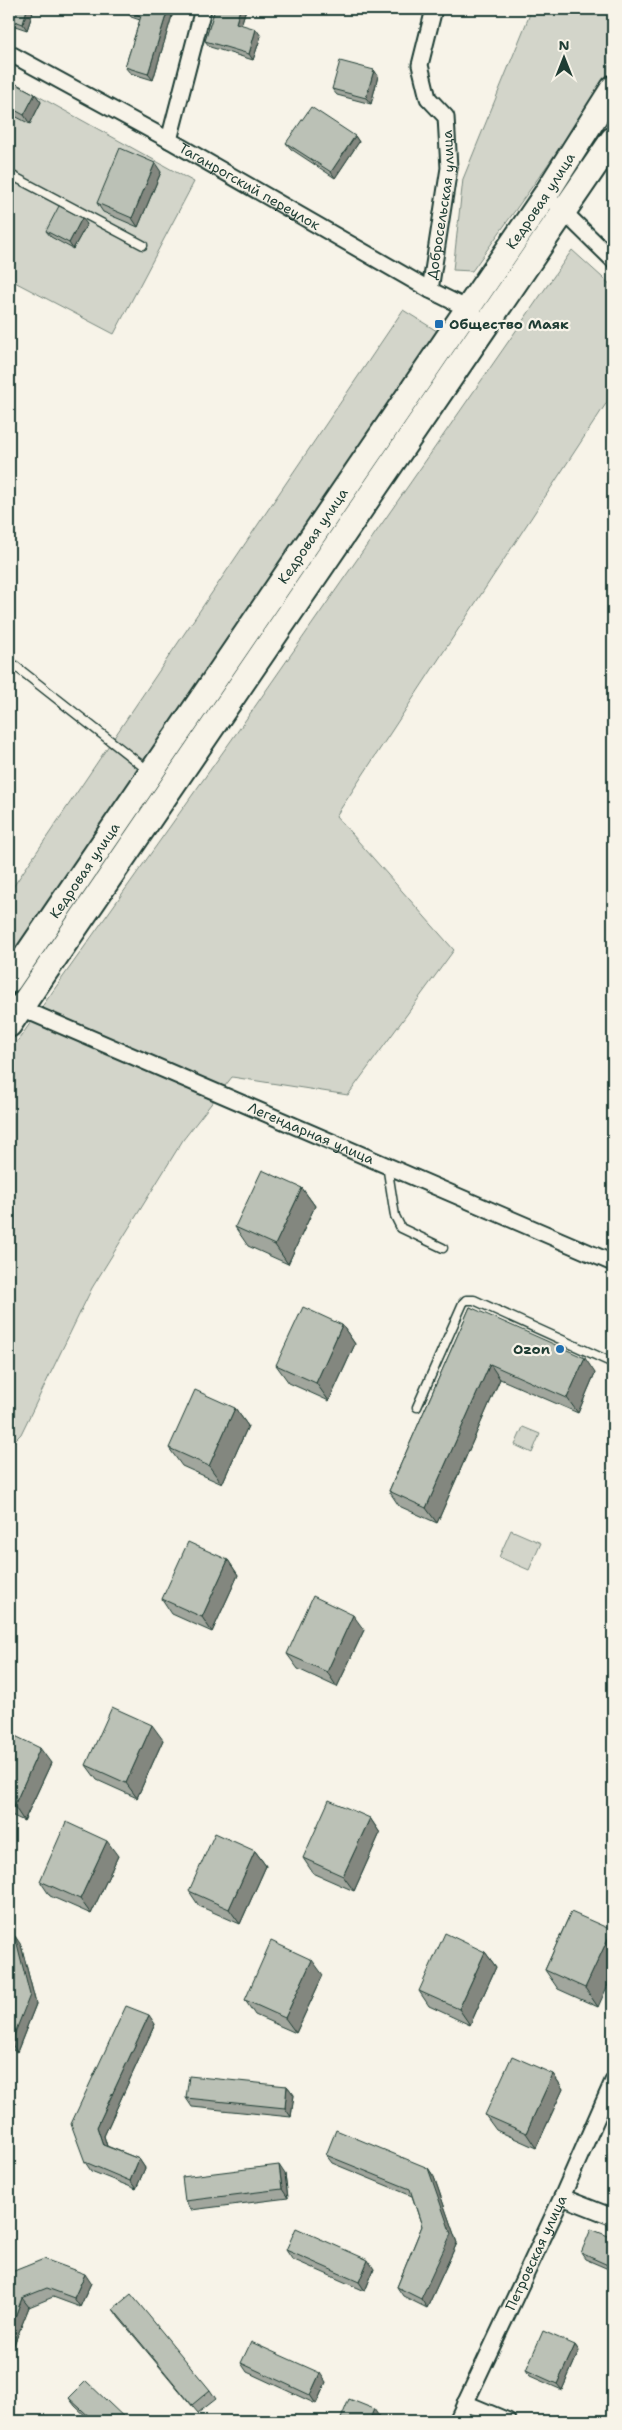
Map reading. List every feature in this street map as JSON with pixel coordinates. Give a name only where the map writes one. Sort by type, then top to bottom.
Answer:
[{"type":"main road","name":"Кедровая улица","points":[[9,981],[546,194],[613,88]]},
{"type":"main road","name":"Кедровая улица","points":[[13,1012],[491,320],[613,139]]},
{"type":"street","points":[[169,140],[203,9]]},
{"type":"street","name":"Добросельская улица","points":[[430,290],[449,168],[446,117],[428,98],[420,64],[434,9]]},
{"type":"street","name":"Таганрогский переулок","points":[[9,53],[169,140],[430,290],[491,320]]},
{"type":"street","points":[[546,194],[613,260]]},
{"type":"street","name":"Легендарная улица","points":[[13,1012],[387,1165],[613,1263]]},
{"type":"street","name":"Петровская улица","points":[[457,2421],[562,2197],[613,2081]]},
{"type":"street","points":[[562,2197],[613,2217]]},
{"type":"street","points":[[465,2402],[508,2421]]},
{"type":"lane","points":[[9,174],[143,245]]},
{"type":"lane","points":[[9,661],[151,773]]},
{"type":"lane","points":[[387,1165],[395,1216],[401,1228],[443,1248]]},
{"type":"lane","points":[[416,1407],[462,1304],[466,1300],[474,1300],[613,1363]]},
{"type":"shaded area","points":[[532,9],[613,9],[613,73],[472,271],[453,270],[463,179]]},
{"type":"shaded area","points":[[9,80],[194,182],[114,334],[9,279]]},
{"type":"shaded area","points":[[572,250],[613,287],[613,393],[336,816],[454,950],[348,1095],[232,1077],[183,1140],[92,1288],[21,1434],[9,1446],[9,1053],[240,728]]},
{"type":"shaded area","points":[[403,310],[445,336],[9,973],[9,893]]},
{"type":"shaded area","points":[[523,1427],[540,1434],[532,1453],[515,1445]]},
{"type":"shaded area","points":[[511,1530],[541,1543],[529,1570],[499,1557]]},
{"type":"building","points":[[9,9],[27,9],[23,24],[9,19]]},
{"type":"building","points":[[128,9],[168,9],[148,74],[125,67],[141,16],[127,11]]},
{"type":"building","points":[[215,9],[240,9],[236,23],[256,29],[249,54],[205,41]]},
{"type":"building","points":[[340,61],[374,70],[366,98],[332,89]]},
{"type":"building","points":[[9,80],[35,94],[24,115],[9,107]]},
{"type":"building","points":[[311,107],[355,136],[331,172],[286,143]]},
{"type":"building","points":[[120,148],[155,163],[132,218],[97,203]]},
{"type":"building","points":[[59,206],[82,218],[69,243],[46,231]]},
{"type":"building","points":[[262,1170],[302,1188],[275,1245],[235,1227]]},
{"type":"building","points":[[303,1307],[342,1325],[316,1383],[276,1365]]},
{"type":"building","points":[[470,1307],[585,1358],[567,1398],[490,1364],[426,1508],[389,1491]]},
{"type":"building","points":[[195,1390],[235,1408],[209,1466],[169,1448]]},
{"type":"building","points":[[188,1542],[228,1560],[202,1617],[162,1599]]},
{"type":"building","points":[[313,1596],[353,1615],[327,1672],[287,1654]]},
{"type":"building","points":[[112,1707],[152,1725],[126,1783],[86,1765]]},
{"type":"building","points":[[9,1733],[40,1748],[14,1806],[9,1804]]},
{"type":"building","points":[[329,1800],[370,1818],[343,1876],[303,1858]]},
{"type":"building","points":[[66,1822],[107,1841],[80,1899],[40,1881]]},
{"type":"building","points":[[215,1833],[255,1851],[229,1909],[189,1891]]},
{"type":"building","points":[[571,1912],[612,1930],[585,1988],[545,1970]]},
{"type":"building","points":[[445,1933],[485,1952],[459,2009],[419,1991]]},
{"type":"building","points":[[9,1934],[15,1936],[30,1995],[11,2043],[9,2042]]},
{"type":"building","points":[[271,1941],[312,1960],[285,2018],[245,2000]]},
{"type":"building","points":[[126,2006],[149,2015],[97,2127],[103,2145],[139,2159],[130,2181],[85,2162],[71,2124]]},
{"type":"building","points":[[512,2056],[553,2074],[526,2133],[485,2115]]},
{"type":"building","points":[[189,2076],[287,2086],[285,2108],[186,2098]]},
{"type":"building","points":[[336,2130],[428,2168],[451,2234],[421,2299],[397,2287],[422,2226],[410,2189],[326,2155]]},
{"type":"building","points":[[279,2165],[282,2189],[185,2201],[182,2177]]},
{"type":"building","points":[[296,2228],[368,2260],[359,2282],[286,2250]]},
{"type":"building","points":[[591,2229],[613,2238],[613,2258],[610,2266],[581,2253]]},
{"type":"building","points":[[44,2259],[85,2274],[74,2298],[47,2288],[22,2298],[9,2333],[9,2273]]},
{"type":"building","points":[[131,2294],[210,2390],[192,2405],[113,2309]]},
{"type":"building","points":[[543,2331],[575,2345],[557,2384],[526,2370]]},
{"type":"building","points":[[251,2342],[320,2373],[310,2395],[241,2363]]},
{"type":"building","points":[[86,2381],[128,2421],[94,2421],[69,2398]]},
{"type":"building","points":[[349,2399],[374,2409],[369,2421],[340,2421]]},
{"type":"place","name":"Общество Маяк","points":[[439,324]]},
{"type":"place","name":"Ozon","points":[[560,1349]]}]
